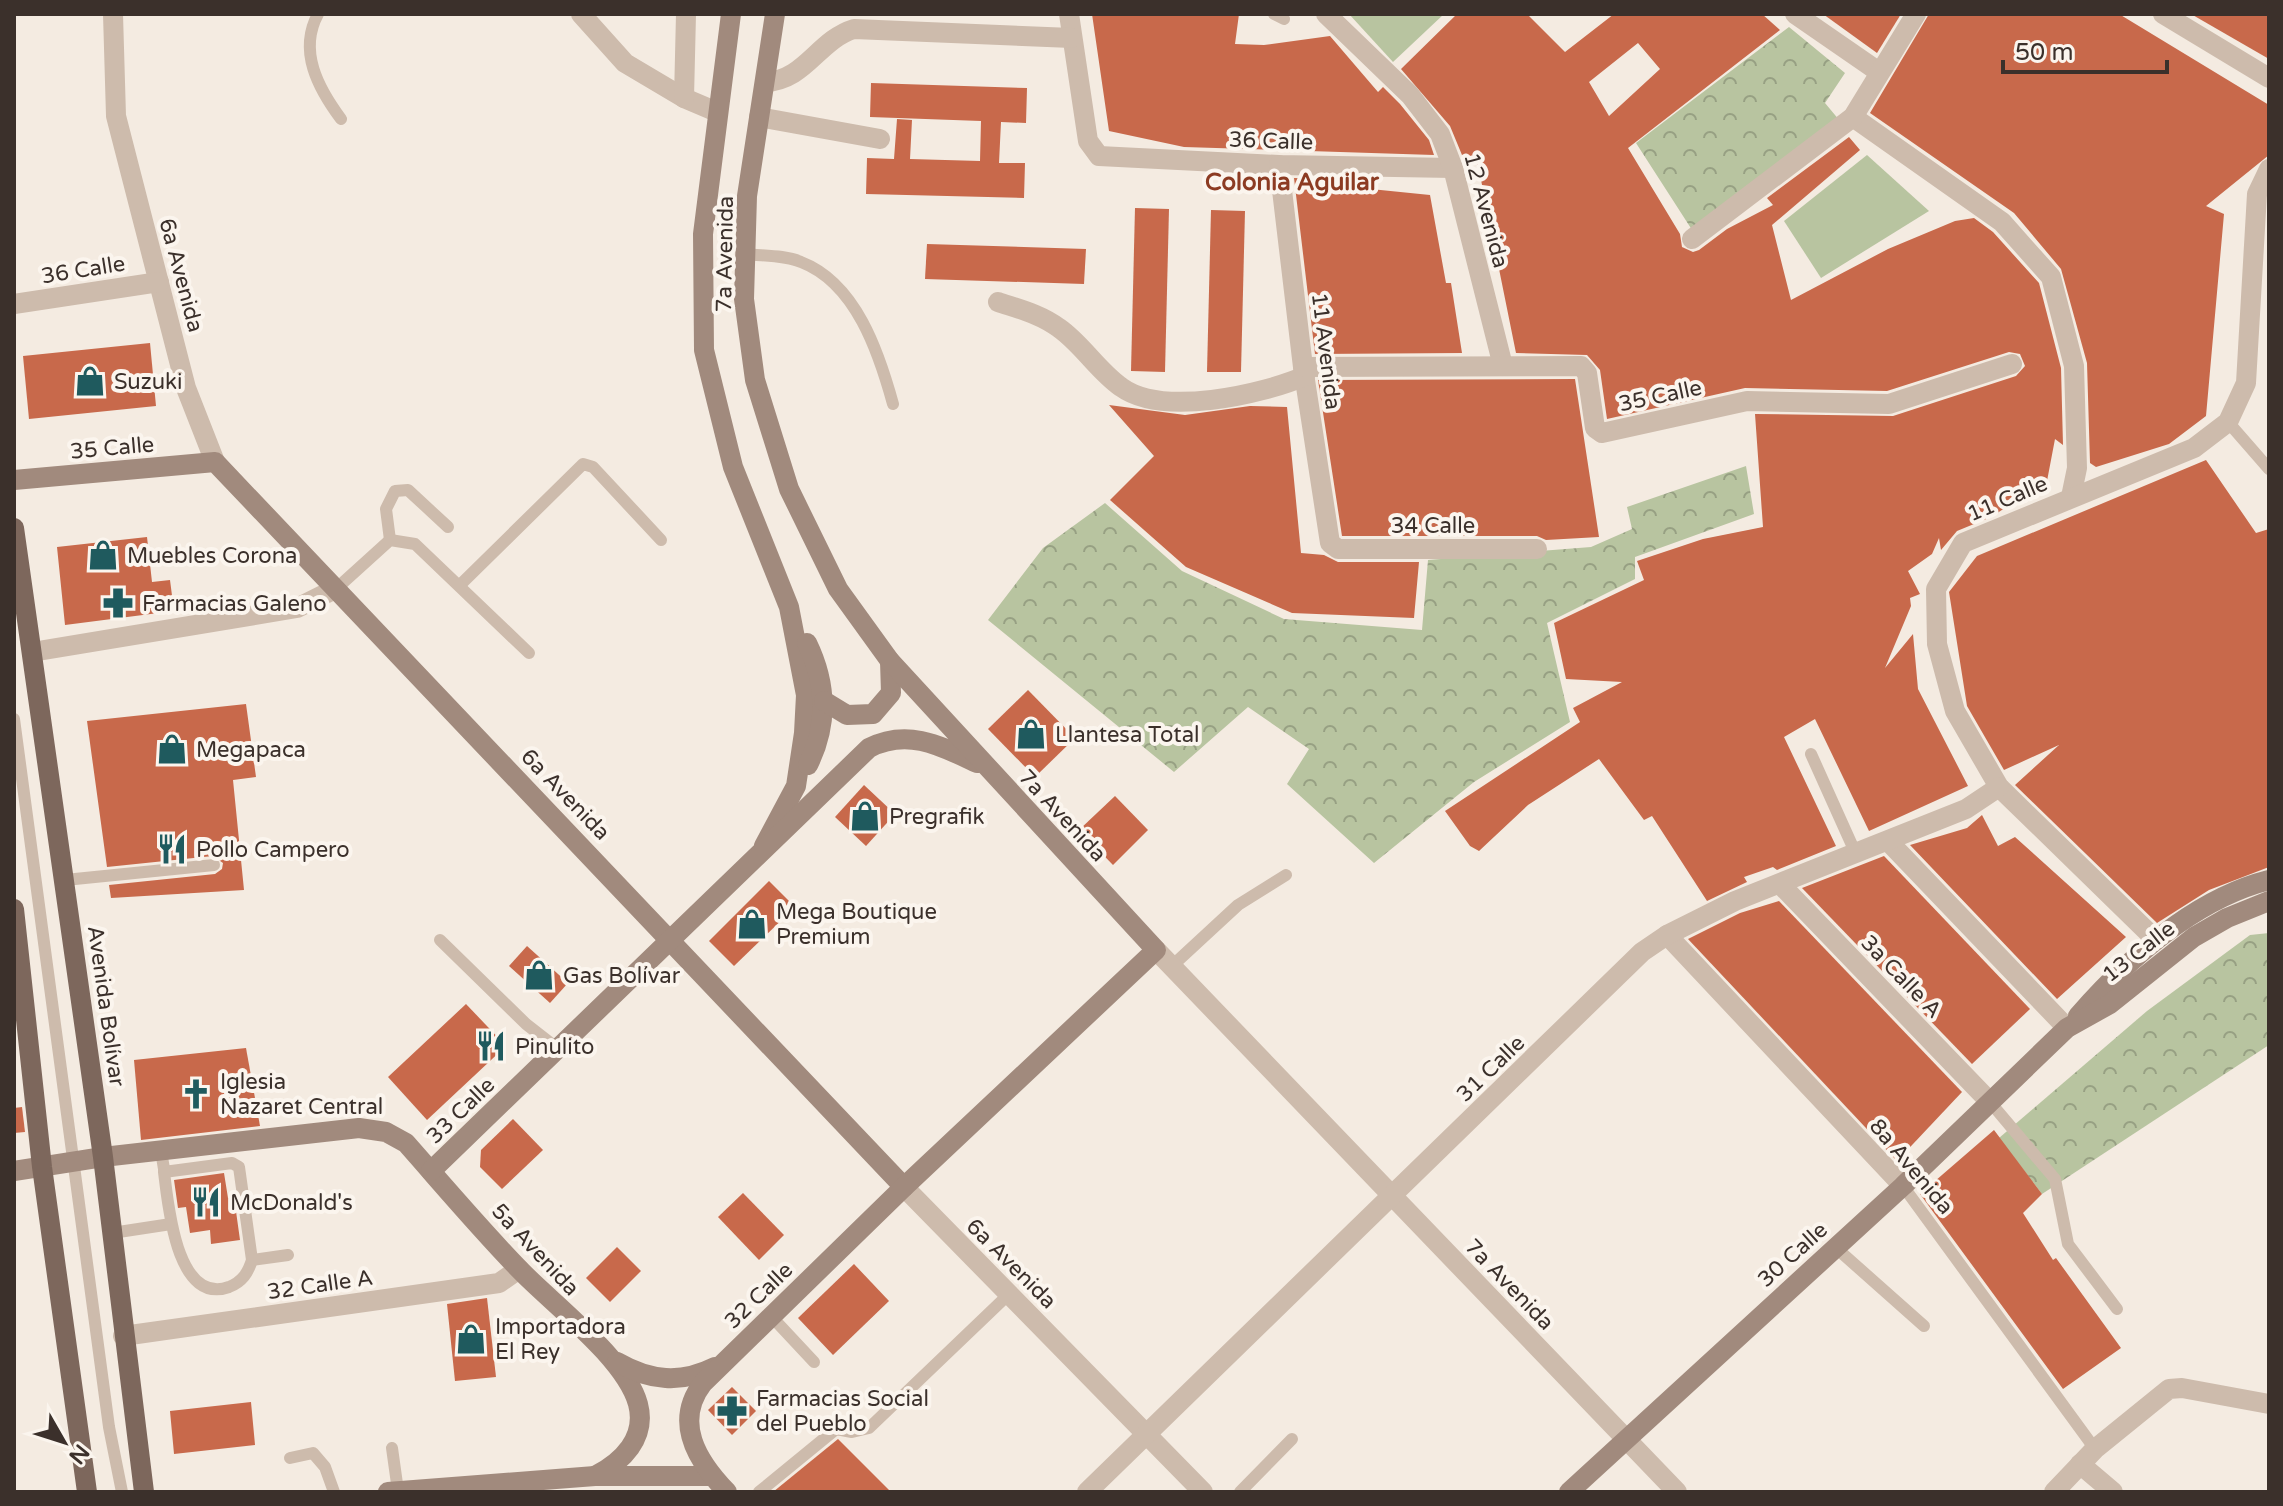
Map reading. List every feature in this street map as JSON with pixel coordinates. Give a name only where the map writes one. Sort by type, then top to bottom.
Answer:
[{"type":"main road","name":"7a Avenida","points":[[731,14],[703,234],[704,350],[733,467],[789,607],[806,695],[796,786],[764,846]]},
{"type":"main road","name":"7a Avenida","points":[[775,14],[747,196],[744,299],[755,380],[789,489],[838,589],[890,661],[1156,950]]},
{"type":"main road","name":"35 Calle","points":[[14,480],[215,462]]},
{"type":"main road","name":"6a Avenida","points":[[215,462],[672,939],[904,1187]]},
{"type":"main road","name":"Avenida Bolívar","points":[[14,528],[103,1157],[144,1492]]},
{"type":"main road","points":[[789,607],[813,656],[824,701],[819,735],[796,786]]},
{"type":"main road","points":[[824,701],[847,715],[873,714],[891,693],[890,661]]},
{"type":"main road","points":[[764,846],[861,755],[883,742],[919,740],[984,766]]},
{"type":"main road","name":"33 Calle","points":[[14,1171],[103,1157],[359,1128],[386,1132],[406,1143],[431,1171],[764,846]]},
{"type":"main road","points":[[2067,1028],[2098,992],[2156,940],[2223,897],[2269,880]]},
{"type":"main road","name":"13 Calle","points":[[2045,1050],[2067,1028],[2110,1004],[2194,937],[2227,918],[2269,901]]},
{"type":"main road","points":[[14,909],[19,996],[87,1492]]},
{"type":"main road","name":"32 Calle","points":[[711,1476],[690,1437],[688,1415],[696,1392],[904,1187],[1156,950]]},
{"type":"main road","name":"30 Calle","points":[[1569,1492],[1903,1186],[2045,1050]]},
{"type":"main road","name":"5a Avenida","points":[[431,1171],[519,1269],[607,1357],[637,1401],[639,1427],[625,1455],[595,1476]]},
{"type":"main road","name":"5a Avenida","points":[[607,1357],[640,1374],[665,1380],[697,1374],[723,1363]]},
{"type":"main road","points":[[388,1492],[595,1476],[711,1476],[727,1492]]},
{"type":"street","name":"6a Avenida","points":[[113,14],[116,116],[189,401],[215,462]]},
{"type":"street","points":[[581,14],[625,63],[684,98],[717,112]]},
{"type":"street","points":[[684,98],[686,14]]},
{"type":"street","points":[[765,82],[786,80],[829,40],[854,29],[1072,38],[1069,14]]},
{"type":"street","name":"12 Avenida","points":[[1326,14],[1410,95],[1440,134],[1453,168],[1503,366]]},
{"type":"street","points":[[1795,14],[1879,72]]},
{"type":"street","points":[[1692,239],[1853,117],[1916,14]]},
{"type":"street","points":[[2163,14],[2269,78]]},
{"type":"street","name":"36 Calle","points":[[1072,38],[1091,149],[1099,156],[1279,165],[1453,168]]},
{"type":"street","points":[[759,117],[880,139]]},
{"type":"street","points":[[1853,117],[2002,222],[2051,277],[2074,366],[2077,468],[2071,497]]},
{"type":"street","name":"11 Avenida","points":[[1279,165],[1304,372],[1330,543]]},
{"type":"street","name":"11 Calle","points":[[2156,940],[1999,787],[1955,711],[1937,644],[1936,589],[1963,543],[2194,448],[2228,422],[2246,383],[2257,194],[2269,169]]},
{"type":"street","name":"36 Calle","points":[[14,304],[159,282]]},
{"type":"street","name":"35 Calle","points":[[998,302],[1038,314],[1062,329],[1120,386],[1140,398],[1226,399],[1304,372],[1503,366],[1585,368],[1595,428],[1602,433],[1747,401],[1889,404],[2012,364]]},
{"type":"street","name":"34 Calle","points":[[1330,543],[1338,549],[1537,549]]},
{"type":"street","points":[[32,652],[297,608],[337,588]]},
{"type":"street","name":"31 Calle","points":[[1087,1492],[1642,952],[1667,935],[1735,901],[1966,809],[1999,787]]},
{"type":"street","points":[[1888,841],[2067,1028]]},
{"type":"street","name":"3a Calle A","points":[[1780,884],[1990,1102]]},
{"type":"street","name":"8a Avenida","points":[[1667,935],[1903,1186]]},
{"type":"street","name":"7a Avenida","points":[[1156,950],[1677,1492]]},
{"type":"street","name":"6a Avenida","points":[[904,1187],[1008,1295],[1149,1433],[1203,1492]]},
{"type":"street","name":"32 Calle A","points":[[123,1336],[499,1283],[519,1269]]},
{"type":"street","points":[[2054,1492],[2095,1449],[2169,1389],[2182,1388],[2269,1404]]},
{"type":"street","points":[[2080,1464],[2113,1492]]},
{"type":"lane","points":[[318,14],[308,33],[309,51],[326,99],[341,119]]},
{"type":"lane","points":[[746,254],[804,263],[849,302],[871,334],[893,404]]},
{"type":"lane","points":[[2228,422],[2269,469]]},
{"type":"lane","points":[[460,585],[583,464],[593,467],[661,540]]},
{"type":"lane","points":[[390,540],[386,509],[395,491],[408,490],[448,527]]},
{"type":"lane","points":[[337,588],[390,540]]},
{"type":"lane","points":[[390,540],[415,544],[529,653]]},
{"type":"lane","points":[[14,719],[109,1427],[122,1492]]},
{"type":"lane","points":[[1811,754],[1856,854]]},
{"type":"lane","points":[[65,880],[214,865]]},
{"type":"lane","points":[[1172,966],[1238,905],[1286,875]]},
{"type":"lane","points":[[440,940],[526,1024],[558,1049]]},
{"type":"lane","points":[[1990,1102],[2055,1179],[2068,1244],[2117,1309]]},
{"type":"lane","points":[[161,1151],[171,1224],[177,1250],[200,1283],[213,1289],[223,1289],[241,1281],[252,1260],[239,1167],[232,1163],[164,1172]]},
{"type":"lane","name":"8a Avenida","points":[[1903,1186],[2095,1449]]},
{"type":"lane","points":[[112,1233],[171,1224]]},
{"type":"lane","points":[[1835,1247],[1924,1326]]},
{"type":"lane","points":[[252,1260],[288,1255]]},
{"type":"lane","points":[[759,1492],[836,1429],[852,1432],[869,1428],[1008,1295]]},
{"type":"lane","points":[[771,1316],[814,1362]]},
{"type":"lane","points":[[1240,1492],[1292,1439]]},
{"type":"lane","points":[[392,1448],[398,1491]]},
{"type":"lane","points":[[290,1458],[313,1453],[325,1467],[334,1492]]},
{"type":"green space","points":[[1349,14],[1444,14],[1393,62]]},
{"type":"green space","points":[[1789,27],[1845,73],[1825,103],[1840,121],[1694,233],[1636,143]]},
{"type":"green space","points":[[1867,155],[1929,211],[1821,278],[1784,221]]},
{"type":"green space","points":[[1746,466],[1754,514],[1635,557],[1635,579],[1547,623],[1570,722],[1474,782],[1374,863],[1287,784],[1309,749],[1248,707],[1174,772],[988,620],[1043,548],[1105,503],[1182,571],[1284,619],[1422,630],[1428,560],[1591,547],[1632,529],[1627,507]]},
{"type":"green space","points":[[2269,933],[2269,1045],[2042,1194],[1999,1138],[2147,1011],[2250,935]]},
{"type":"building","points":[[1092,14],[1239,14],[1235,44],[1264,45],[1330,36],[1378,92],[1383,87],[1400,104],[1429,140],[1434,155],[1184,147],[1109,131]]},
{"type":"building","points":[[1457,14],[1527,14],[1565,52],[1614,14],[1762,14],[1780,30],[1628,148],[1680,234],[1682,247],[1693,252],[1699,250],[1727,229],[1773,205],[1767,198],[1849,137],[1860,150],[1772,225],[1791,300],[1888,249],[1955,221],[1974,218],[1993,232],[2039,283],[2061,368],[2063,445],[2055,439],[2047,481],[1991,517],[1957,531],[1941,550],[1939,538],[1932,554],[1908,571],[1920,594],[1910,598],[1911,606],[1885,668],[1913,634],[1918,689],[1968,786],[1869,831],[1815,719],[1784,737],[1836,846],[1777,870],[1773,867],[1744,877],[1747,882],[1707,901],[1652,816],[1644,820],[1599,759],[1528,805],[1479,851],[1470,846],[1445,811],[1580,722],[1573,708],[1622,682],[1566,679],[1554,623],[1644,580],[1637,561],[1703,539],[1763,527],[1755,414],[1893,416],[2016,376],[2025,366],[2020,354],[2009,352],[1887,391],[1745,388],[1607,419],[1600,370],[1587,355],[1516,353],[1478,165],[1470,156],[1462,155],[1450,126],[1401,69]],"holes":[[[1638,43],[1660,69],[1609,116],[1589,82]]]},
{"type":"building","points":[[1823,14],[1901,14],[1877,53]]},
{"type":"building","points":[[1929,14],[2119,14],[2269,105],[2269,155],[2206,206],[2224,214],[2206,416],[2169,444],[2096,467],[2090,463],[2087,363],[2061,269],[2014,213],[1870,113]]},
{"type":"building","points":[[2191,14],[2269,14],[2269,59]]},
{"type":"building","points":[[871,83],[1027,88],[1026,123],[1001,122],[999,163],[1025,163],[1024,198],[866,194],[867,158],[894,159],[897,119],[912,120],[910,159],[980,161],[981,121],[870,117]]},
{"type":"building","points":[[1294,178],[1330,179],[1331,185],[1430,195],[1446,283],[1451,283],[1462,353],[1315,354]]},
{"type":"building","points":[[1135,208],[1169,209],[1165,372],[1131,371]]},
{"type":"building","points":[[1211,210],[1245,211],[1241,372],[1207,372]]},
{"type":"building","points":[[927,244],[1086,249],[1084,284],[925,279]]},
{"type":"building","name":"Suzuki","points":[[150,343],[156,406],[29,419],[23,356]]},
{"type":"building","points":[[1575,379],[1599,537],[1546,540],[1537,536],[1342,536],[1318,380]]},
{"type":"building","points":[[1109,405],[1185,415],[1250,406],[1287,407],[1301,553],[1324,555],[1338,562],[1419,562],[1414,618],[1292,613],[1186,567],[1110,500],[1154,456]]},
{"type":"building","points":[[2206,460],[2256,533],[2269,529],[2269,867],[2209,890],[2157,923],[2015,785],[2059,745],[2004,770],[1967,706],[1949,592],[1977,556]]},
{"type":"building","points":[[147,537],[152,582],[170,580],[174,611],[65,625],[57,547]]},
{"type":"building","name":"Llantesa Total","points":[[1028,690],[1075,738],[1035,777],[988,729]]},
{"type":"building","points":[[246,704],[256,777],[233,780],[244,890],[111,898],[109,885],[215,874],[222,869],[223,863],[213,856],[107,867],[87,721]]},
{"type":"building","name":"Pregrafik","points":[[864,785],[895,814],[866,846],[835,817]]},
{"type":"building","points":[[1115,796],[1148,830],[1113,865],[1079,830]]},
{"type":"building","points":[[1982,815],[1998,846],[2015,837],[2126,937],[2057,999],[1910,845],[1967,828]]},
{"type":"building","points":[[1884,856],[2030,1009],[1972,1064],[1802,888]]},
{"type":"building","name":"Mega Boutique Premium","points":[[769,881],[795,907],[734,966],[709,941]]},
{"type":"building","points":[[1779,901],[1962,1092],[1897,1161],[1688,939],[1740,913]]},
{"type":"building","name":"Gas Bolívar","points":[[527,946],[568,983],[550,1003],[509,966]]},
{"type":"building","points":[[466,1004],[506,1046],[427,1120],[388,1077]]},
{"type":"building","name":"Iglesia Nazaret Central","points":[[246,1048],[260,1126],[141,1140],[134,1060]]},
{"type":"building","points":[[22,1107],[25,1132],[14,1133],[14,1108]]},
{"type":"building","points":[[513,1119],[543,1150],[502,1189],[480,1167],[481,1150]]},
{"type":"building","points":[[1994,1130],[2042,1194],[2023,1213],[2053,1260],[2056,1258],[2121,1348],[2063,1389],[1920,1194]]},
{"type":"building","name":"McDonald's","points":[[224,1173],[228,1198],[234,1197],[240,1240],[211,1244],[210,1230],[190,1233],[186,1207],[178,1208],[174,1180]]},
{"type":"building","points":[[743,1193],[784,1235],[759,1260],[718,1217]]},
{"type":"building","points":[[617,1247],[641,1271],[610,1302],[586,1278]]},
{"type":"building","points":[[854,1264],[889,1301],[833,1355],[798,1318]]},
{"type":"building","name":"Importadora El Rey","points":[[487,1298],[496,1377],[455,1381],[447,1304]]},
{"type":"building","name":"Farmacias Social del Pueblo","points":[[732,1387],[756,1411],[732,1435],[708,1410]]},
{"type":"building","points":[[251,1402],[255,1445],[174,1454],[170,1411]]},
{"type":"building","points":[[838,1439],[891,1492],[773,1492]]},
{"type":"place","name":"Suzuki","points":[[90,381]]},
{"type":"place","name":"Muebles Corona","points":[[103,555]]},
{"type":"place","name":"Farmacias Galeno","points":[[118,603]]},
{"type":"place","name":"Llantesa Total","points":[[1031,734]]},
{"type":"place","name":"Megapaca","points":[[172,749]]},
{"type":"place","name":"Pregrafik","points":[[865,816]]},
{"type":"place","name":"Pollo Campero","points":[[172,849]]},
{"type":"place","name":"Mega Boutique Premium","points":[[752,924]]},
{"type":"place","name":"Gas Bolívar","points":[[539,975]]},
{"type":"place","name":"Pinulito","points":[[491,1046]]},
{"type":"place","name":"Iglesia Nazaret Central","points":[[196,1094]]},
{"type":"place","name":"McDonald's","points":[[206,1202]]},
{"type":"place","name":"Importadora El Rey","points":[[471,1339]]},
{"type":"place","name":"Farmacias Social del Pueblo","points":[[732,1411]]},
{"type":"district","name":"Colonia Aguilar","points":[[1292,182]]}]
